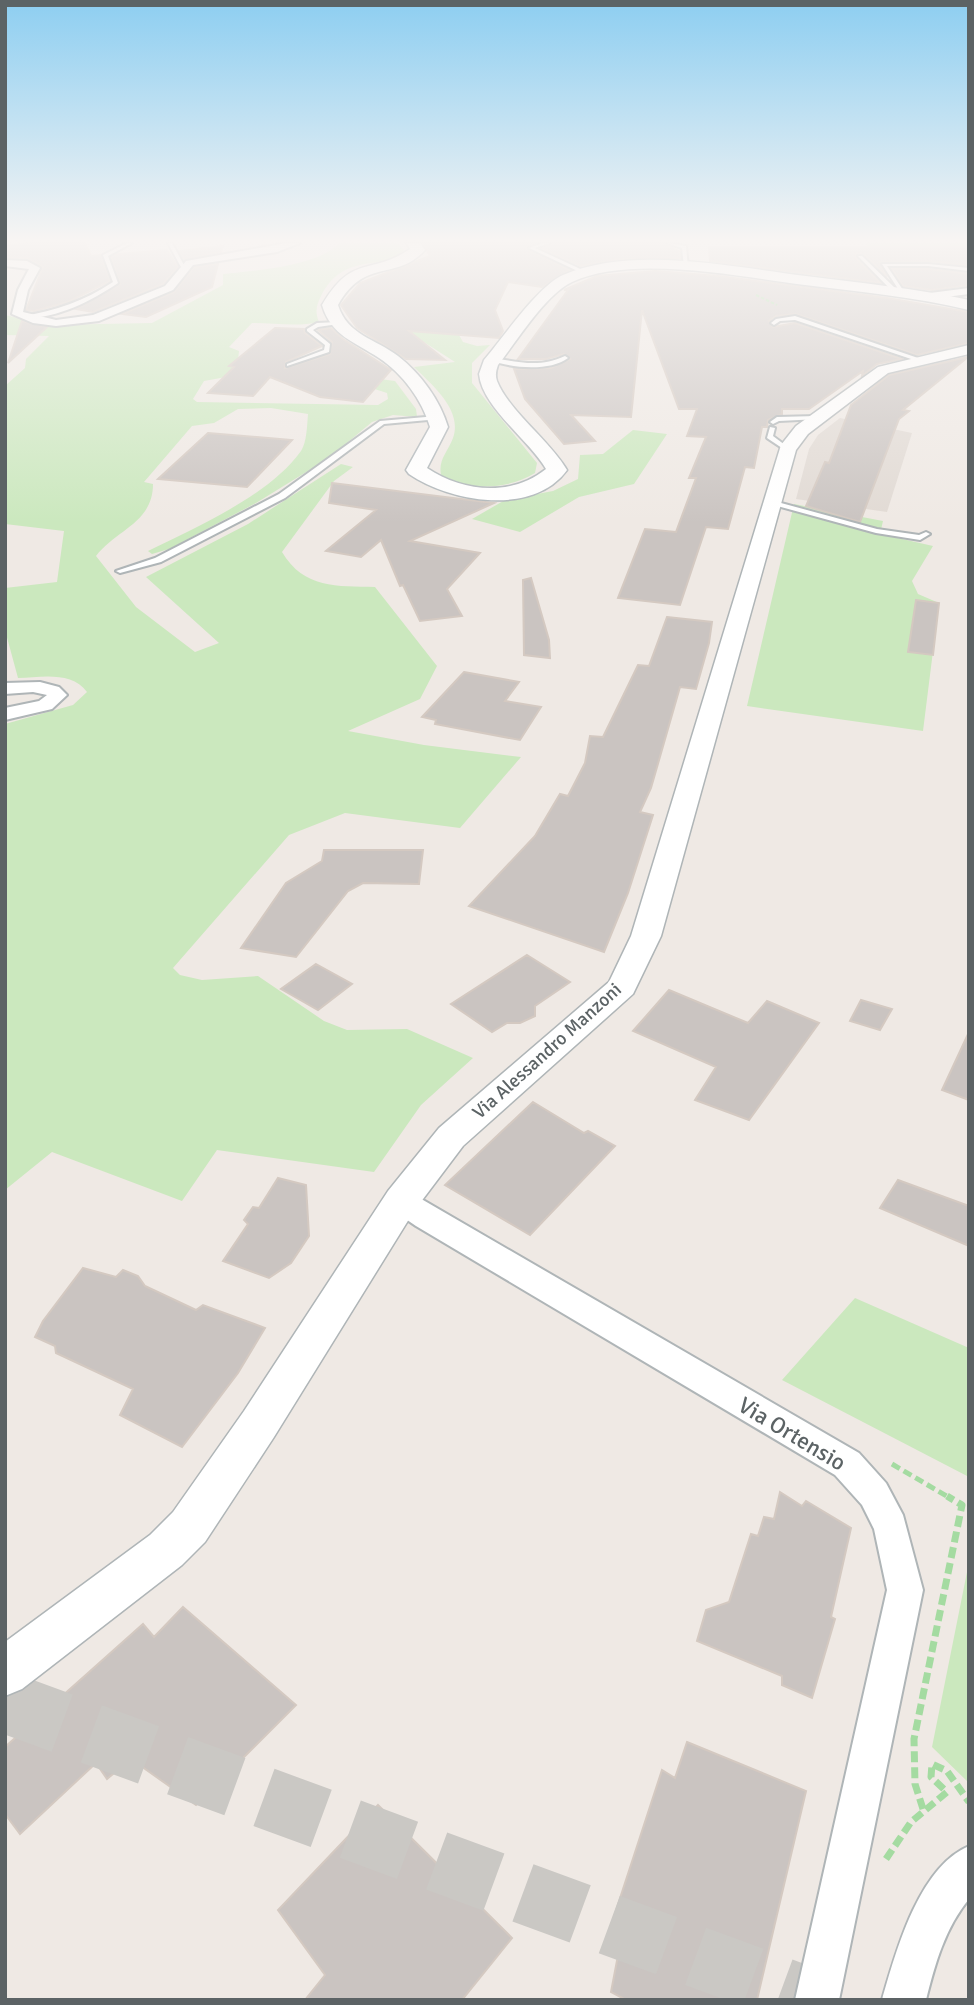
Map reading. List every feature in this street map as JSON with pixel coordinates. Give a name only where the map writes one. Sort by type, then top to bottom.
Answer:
[{"type":"main road","points":[[352,337],[395,363],[434,408],[439,427],[416,470],[428,480],[463,491],[484,493],[510,492],[547,480],[557,470],[488,382],[487,372],[493,360],[513,337]]},
{"type":"street","name":"Via Alessandro Manzoni","points":[[5,1672],[166,1550],[189,1527],[259,1424],[401,1201],[451,1137],[622,988],[646,936],[773,502],[777,433],[802,430],[883,370],[969,349]]},
{"type":"street","points":[[5,689],[41,687],[52,689],[58,695],[45,705],[5,714]]},
{"type":"street","name":"Via Ortensio","points":[[401,1201],[847,1464],[874,1494],[891,1527],[905,1590],[817,2000]]},
{"type":"street","points":[[904,2000],[939,1902],[969,1867]]},
{"type":"lane","points":[[289,365],[327,351],[328,345],[317,337]]},
{"type":"lane","points":[[852,337],[919,360]]},
{"type":"lane","points":[[493,360],[544,364],[556,363],[565,358]]},
{"type":"lane","points":[[120,571],[158,561],[282,496],[382,422],[437,418]]},
{"type":"lane","points":[[773,502],[876,531],[920,538],[926,534]]},
{"type":"path","points":[[886,1857],[923,1809],[947,1792],[931,1777],[932,1764],[947,1770],[969,1802]]},
{"type":"path","points":[[915,1784],[923,1809]]},
{"type":"shaded area","points":[[840,418],[912,433],[887,512],[796,499],[809,449],[818,435]]},
{"type":"green space","points":[[48,337],[239,337],[229,347],[239,351],[238,360],[226,377],[204,381],[193,399],[197,402],[378,405],[388,399],[387,393],[319,371],[395,381],[416,409],[417,417],[393,415],[372,422],[329,458],[256,503],[169,549],[152,554],[148,551],[230,509],[271,482],[301,451],[308,414],[271,408],[238,409],[214,423],[192,426],[144,482],[153,484],[147,508],[141,517],[96,556],[136,607],[195,652],[219,643],[146,577],[248,524],[341,464],[353,467],[334,481],[282,552],[300,573],[311,579],[335,585],[375,587],[437,666],[420,699],[348,731],[424,745],[521,757],[460,828],[345,813],[289,835],[173,968],[180,975],[202,980],[258,976],[324,1021],[347,1030],[407,1029],[473,1058],[421,1105],[374,1172],[217,1150],[182,1201],[52,1152],[5,1190],[5,724],[73,705],[87,692],[81,685],[65,678],[18,678],[5,630],[5,588],[57,582],[64,531],[5,524],[5,386],[25,368],[26,359]]},
{"type":"green space","points":[[402,337],[460,337],[463,342],[477,346],[490,345],[472,363],[472,383],[537,463],[535,473],[512,483],[488,486],[464,484],[441,475],[442,460],[453,438],[454,418],[437,390],[414,367],[455,362],[416,337]]},
{"type":"green space","points":[[633,430],[667,434],[634,484],[579,497],[520,532],[472,519],[505,500],[553,491],[578,479],[580,455],[603,454]]},
{"type":"green space","points":[[794,504],[883,521],[880,534],[933,546],[912,581],[918,594],[939,603],[923,731],[747,706]]},
{"type":"green space","points":[[855,1298],[969,1348],[969,1477],[782,1380]]},
{"type":"green space","points":[[969,1562],[969,1783],[932,1747]]},
{"type":"building","points":[[17,337],[37,337],[8,363]]},
{"type":"building","points":[[265,337],[310,337],[322,346],[286,362],[285,368],[330,354],[332,342],[326,337],[340,337],[391,370],[363,402],[320,397],[270,377],[253,396],[208,393],[234,367],[229,366]]},
{"type":"building","points":[[371,337],[416,337],[445,360],[406,359]]},
{"type":"building","points":[[534,337],[639,337],[631,417],[571,415],[595,441],[564,444],[525,399],[514,369],[551,368],[570,359],[564,354],[546,359],[518,359]]},
{"type":"building","points":[[652,337],[835,337],[902,359],[877,364],[862,376],[863,371],[809,409],[782,409],[782,414],[768,420],[767,427],[762,427],[754,468],[745,467],[728,529],[706,527],[680,605],[618,598],[645,529],[676,532],[696,478],[689,478],[706,437],[687,436],[697,409],[679,409]]},
{"type":"building","points":[[863,337],[969,337],[969,343],[917,355]]},
{"type":"building","points":[[968,357],[903,410],[909,411],[899,419],[860,522],[806,506],[825,462],[829,463],[851,405],[889,375]]},
{"type":"building","points":[[208,433],[292,440],[247,487],[158,479]]},
{"type":"building","points":[[332,483],[494,503],[410,541],[480,553],[447,589],[462,616],[420,621],[403,585],[400,586],[381,540],[361,557],[326,551],[376,510],[329,503]]},
{"type":"building","points":[[531,578],[549,640],[550,658],[524,655],[523,580]]},
{"type":"building","points":[[916,600],[939,603],[933,655],[908,652]]},
{"type":"building","points":[[667,617],[712,622],[709,643],[696,689],[680,687],[651,788],[640,812],[653,815],[628,893],[604,952],[469,906],[535,836],[560,794],[568,796],[585,763],[590,736],[603,737],[638,665],[649,666]]},
{"type":"building","points":[[464,672],[519,682],[505,701],[541,707],[520,740],[435,724],[436,720],[422,717]]},
{"type":"building","points":[[324,850],[423,850],[419,884],[363,883],[348,891],[296,957],[241,948],[286,883],[322,861]]},
{"type":"building","points":[[527,955],[570,982],[535,1006],[535,1016],[520,1023],[507,1023],[492,1032],[451,1004]]},
{"type":"building","points":[[316,964],[352,984],[318,1010],[281,989]]},
{"type":"building","points":[[669,990],[748,1023],[767,1001],[819,1023],[749,1120],[695,1100],[716,1067],[633,1031]]},
{"type":"building","points":[[861,1000],[892,1009],[880,1030],[850,1021]]},
{"type":"building","points":[[969,1032],[969,1100],[942,1090]]},
{"type":"building","points":[[533,1102],[584,1133],[588,1131],[615,1146],[530,1235],[445,1185]]},
{"type":"building","points":[[278,1178],[306,1185],[309,1236],[291,1263],[269,1278],[223,1261],[248,1224],[244,1220],[253,1207],[259,1208]]},
{"type":"building","points":[[898,1180],[969,1206],[969,1246],[880,1208]]},
{"type":"building","points":[[83,1268],[116,1277],[123,1270],[138,1276],[145,1286],[196,1310],[203,1305],[265,1328],[238,1373],[182,1447],[120,1415],[133,1389],[56,1353],[55,1346],[35,1337],[43,1321]]},
{"type":"building","points":[[780,1492],[802,1506],[806,1501],[851,1528],[831,1617],[835,1619],[812,1698],[782,1685],[782,1676],[697,1641],[706,1610],[729,1602],[751,1534],[758,1536],[764,1517],[774,1519]]},
{"type":"building","points":[[183,1607],[296,1705],[196,1805],[131,1759],[107,1779],[96,1763],[20,1834],[5,1814],[5,1747],[143,1624],[154,1637]]},
{"type":"building","points":[[687,1742],[806,1791],[757,2000],[626,2000],[611,1992],[620,1945],[606,1941],[662,1770],[675,1778]]},
{"type":"building","points":[[378,1805],[512,1938],[462,2000],[305,2000],[325,1975],[278,1910]]},
{"type":"tunnel","points":[[5,1702],[814,2000]]}]
